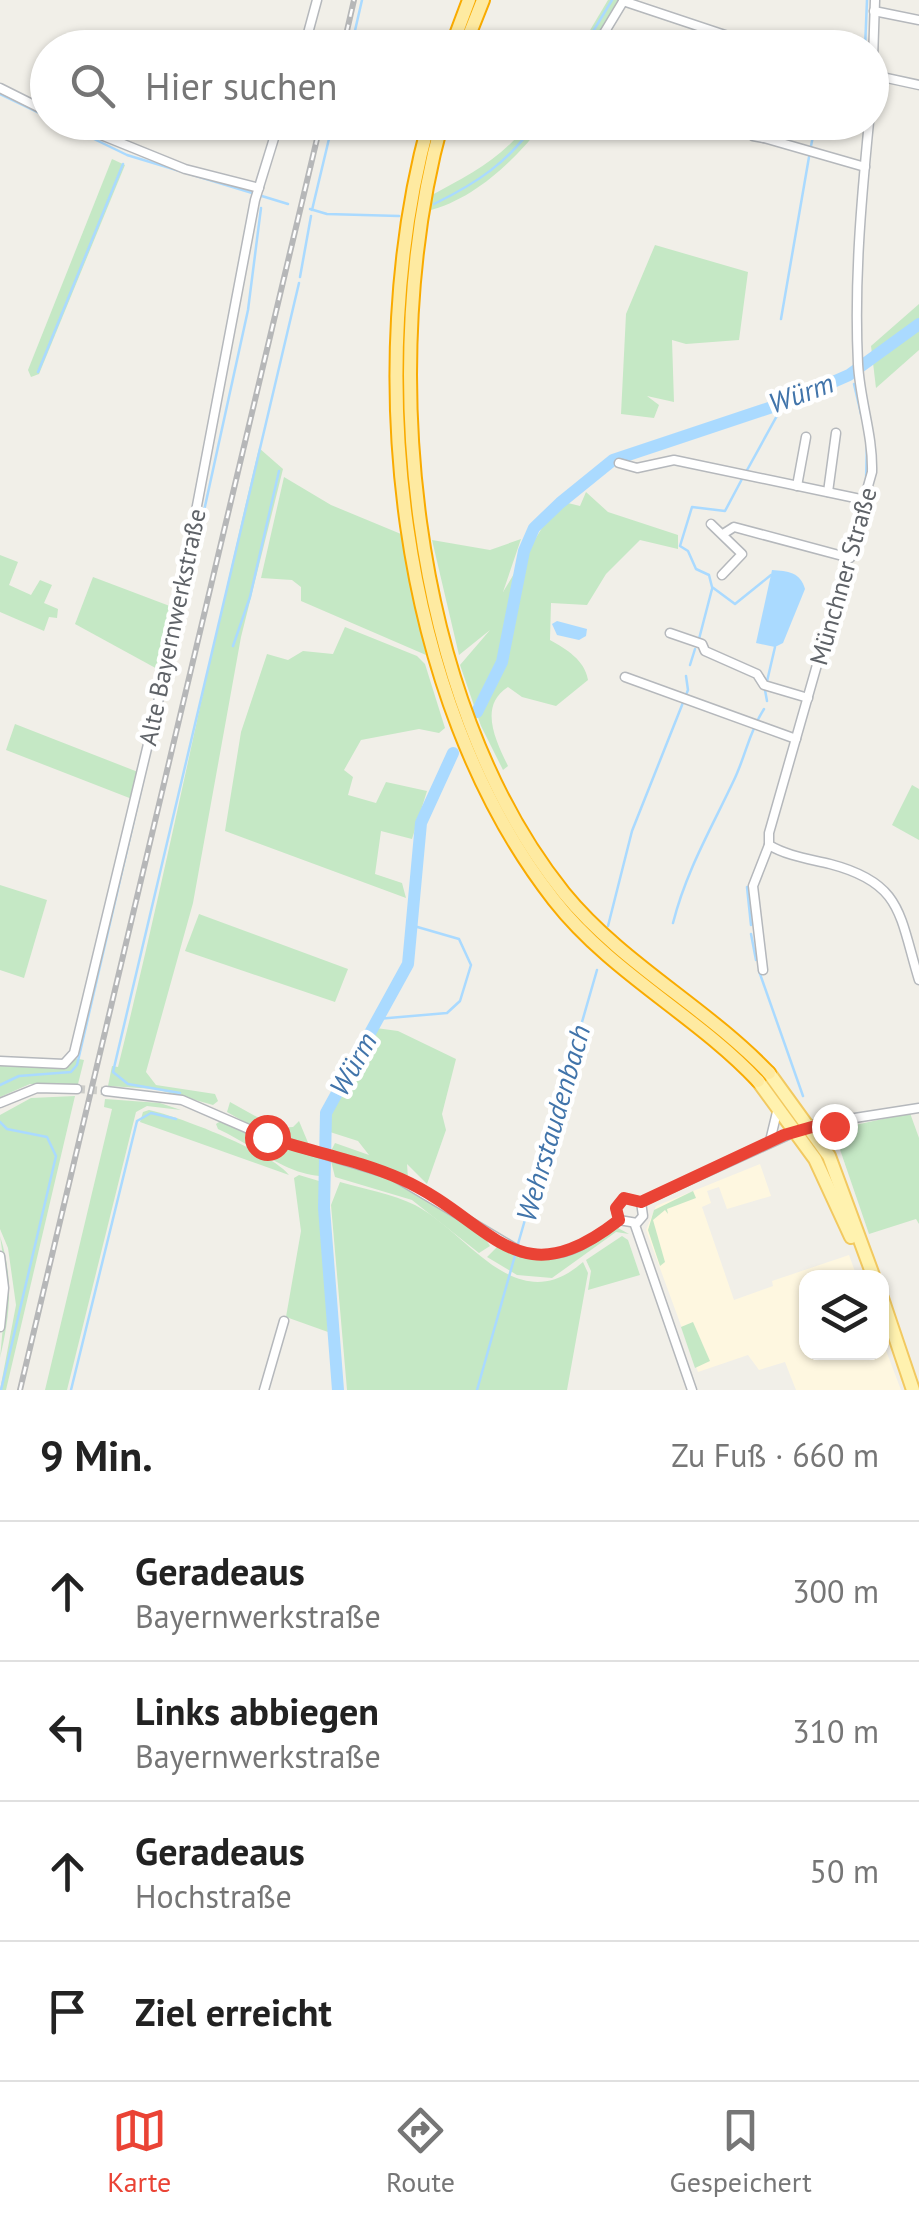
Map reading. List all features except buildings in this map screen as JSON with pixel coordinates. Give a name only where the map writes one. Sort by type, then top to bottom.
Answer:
[{"type":"highway","points":[[458,30],[469,0]]},
{"type":"highway","points":[[471,30],[482,0]]},
{"type":"highway","points":[[425,140],[407,230],[396,393],[414,560],[450,701],[503,822],[554,901],[609,957],[765,1082]]},
{"type":"highway","points":[[438,140],[419,232],[411,308],[411,436],[430,572],[466,704],[514,816],[565,894],[618,948],[765,1082]]},
{"type":"main road","points":[[765,1082],[837,1175]]},
{"type":"main road","points":[[804,1128],[870,1270]]},
{"type":"main road","points":[[830,1137],[864,1270]]},
{"type":"main road","points":[[889,1324],[904,1381]]},
{"type":"main road","points":[[889,1342],[904,1381],[913,1390]]},
{"type":"street","points":[[309,30],[318,0]]},
{"type":"street","points":[[606,30],[623,0],[713,30]]},
{"type":"street","points":[[874,0],[874,30]]},
{"type":"street","points":[[874,10],[919,20]]},
{"type":"street","points":[[889,78],[919,85]]},
{"type":"street","points":[[0,88],[30,103]]},
{"type":"street","points":[[113,140],[257,193]]},
{"type":"street","name":"Alte Bayernwerkstraße","points":[[0,1061],[64,1064],[74,1053],[166,669],[257,193],[273,140]]},
{"type":"street","points":[[771,140],[865,166]]},
{"type":"street","name":"Münchner Straße","points":[[764,970],[754,886],[770,845],[769,833],[872,472],[872,442],[858,372],[856,285],[867,140]]},
{"type":"street","points":[[828,492],[836,433]]},
{"type":"street","points":[[797,486],[806,438]]},
{"type":"street","points":[[619,463],[637,468],[674,460],[865,500]]},
{"type":"street","points":[[711,524],[742,554],[722,575]]},
{"type":"street","points":[[722,534],[734,527],[850,558]]},
{"type":"street","points":[[738,550],[749,530]]},
{"type":"street","points":[[670,633],[702,644],[705,652],[757,674],[766,685],[808,698]]},
{"type":"street","points":[[626,676],[796,740]]},
{"type":"street","points":[[770,845],[857,871],[884,887],[898,912],[919,980]]},
{"type":"street","points":[[765,1082],[779,1119],[770,1142]]},
{"type":"street","points":[[0,1103],[37,1088],[77,1088]]},
{"type":"street","points":[[106,1091],[182,1100],[267,1137],[420,1188],[509,1248],[521,1252],[542,1256],[568,1253],[619,1220],[634,1224]]},
{"type":"street","points":[[641,1202],[804,1128],[919,1108]]},
{"type":"street","points":[[830,1137],[840,1119]]},
{"type":"street","points":[[619,1220],[616,1208],[620,1201],[633,1198],[641,1202]]},
{"type":"street","points":[[634,1224],[643,1216],[641,1202]]},
{"type":"street","points":[[634,1224],[692,1390]]},
{"type":"street","points":[[0,1256],[4,1288],[0,1327]]},
{"type":"street","points":[[264,1390],[284,1320]]},
{"type":"shaded area","points":[[760,1164],[771,1196],[727,1209],[719,1187],[707,1191],[711,1203],[702,1207],[734,1300],[799,1272],[799,1360],[889,1358],[901,1390],[796,1390],[785,1362],[759,1370],[748,1355],[698,1372],[646,1230],[656,1206]]},
{"type":"shaded area","points":[[849,1255],[854,1270],[805,1270]]},
{"type":"green space","points":[[608,0],[618,0],[601,30],[590,30]]},
{"type":"green space","points":[[514,140],[529,140],[477,188],[427,211],[430,196],[496,156]]},
{"type":"green space","points":[[112,159],[125,165],[39,374],[31,377],[28,370]]},
{"type":"green space","points":[[655,245],[748,272],[739,340],[686,344],[672,340],[674,402],[647,396],[659,405],[654,418],[621,414],[626,314]]},
{"type":"green space","points":[[919,304],[919,350],[876,388],[871,346]]},
{"type":"green space","points":[[259,448],[283,469],[241,637],[193,903],[146,1072],[156,1085],[215,1094],[218,1101],[213,1105],[156,1089],[108,1086],[112,1066],[118,1067],[137,990]]},
{"type":"green space","points":[[284,477],[331,505],[401,534],[426,655],[301,601],[301,587],[292,580],[261,578]]},
{"type":"green space","points":[[586,492],[608,512],[678,535],[678,549],[640,540],[606,574],[587,605],[551,603],[550,640],[579,661],[588,680],[556,706],[522,697],[508,687],[499,695],[492,724],[508,766],[503,770],[481,726],[460,665],[490,630],[459,655],[432,540],[490,550],[521,539],[503,592],[545,523],[568,503],[580,506]]},
{"type":"green space","points":[[0,555],[18,562],[9,585],[31,595],[40,580],[52,585],[44,603],[58,609],[57,618],[49,617],[44,631],[0,612]]},
{"type":"green space","points":[[93,577],[175,608],[161,671],[75,624]]},
{"type":"green space","points":[[345,627],[417,656],[425,664],[445,728],[439,733],[419,729],[361,740],[344,770],[353,777],[348,795],[376,803],[386,782],[427,791],[412,839],[381,831],[375,874],[402,883],[406,898],[225,831],[241,732],[267,654],[288,660],[303,651],[333,654]]},
{"type":"green space","points":[[15,724],[138,772],[132,799],[6,750]]},
{"type":"green space","points":[[912,785],[919,789],[919,840],[892,825]]},
{"type":"green space","points":[[0,885],[47,900],[24,978],[0,970]]},
{"type":"green space","points":[[199,914],[348,969],[335,1002],[185,951]]},
{"type":"green space","points":[[376,1028],[398,1031],[456,1059],[442,1114],[446,1130],[427,1184],[407,1164],[408,1178],[331,1151],[335,1143],[369,1155],[358,1141],[330,1132],[330,1113]]},
{"type":"green space","points":[[74,1058],[84,1060],[78,1084],[30,1084],[0,1097],[0,1064],[50,1067]]},
{"type":"green space","points":[[75,1096],[6,1390],[0,1390],[16,1305],[8,1248],[0,1229],[0,1115],[31,1098]]},
{"type":"green space","points":[[105,1099],[160,1103],[181,1110],[147,1106],[136,1112],[67,1390],[45,1390],[112,1109],[104,1107]]},
{"type":"green space","points":[[230,1102],[277,1128],[293,1127],[299,1121],[309,1145],[262,1132],[227,1112]]},
{"type":"green space","points":[[149,1110],[244,1146],[289,1175],[140,1122],[143,1112]]},
{"type":"green space","points":[[910,1113],[919,1138],[919,1224],[916,1219],[869,1234],[835,1135],[846,1127]]},
{"type":"green space","points":[[222,1120],[328,1161],[329,1176],[300,1172],[272,1159],[218,1129],[216,1124]]},
{"type":"green space","points":[[331,1161],[394,1182],[442,1205],[480,1232],[490,1246],[479,1253],[412,1200],[335,1177]]},
{"type":"green space","points":[[299,1175],[319,1181],[328,1332],[286,1317],[301,1231],[294,1178]]},
{"type":"green space","points":[[340,1182],[415,1205],[494,1266],[515,1277],[536,1282],[559,1278],[583,1262],[588,1273],[567,1390],[347,1390],[331,1205]]},
{"type":"green space","points":[[693,1191],[696,1198],[667,1209],[668,1214],[665,1210],[653,1220],[665,1262],[660,1266],[648,1230],[654,1210]]},
{"type":"green space","points":[[618,1228],[629,1234],[616,1232],[552,1278],[517,1275],[487,1257],[498,1246],[536,1259],[561,1258]]},
{"type":"green space","points":[[0,1236],[9,1297],[0,1358],[7,1284]]},
{"type":"green space","points":[[622,1236],[628,1240],[640,1275],[588,1290],[591,1271],[586,1260]]},
{"type":"green space","points":[[693,1322],[710,1361],[695,1368],[681,1327]]},
{"type":"water","points":[[772,570],[793,574],[805,589],[783,643],[775,647],[756,643]]},
{"type":"water","points":[[557,621],[587,629],[586,636],[579,640],[557,635],[552,624]]},
{"type":"waterway","points":[[355,30],[362,0]]},
{"type":"waterway","points":[[594,30],[612,0]]},
{"type":"waterway","points":[[866,30],[867,0]]},
{"type":"waterway","points":[[0,94],[30,108]]},
{"type":"waterway","points":[[96,140],[127,155],[288,204]]},
{"type":"waterway","points":[[312,210],[329,140]]},
{"type":"waterway","points":[[434,204],[491,170],[522,140]]},
{"type":"waterway","points":[[811,146],[812,140]]},
{"type":"waterway","points":[[781,319],[809,157]]},
{"type":"waterway","points":[[38,372],[123,164]]},
{"type":"waterway","points":[[172,657],[248,310],[261,208]]},
{"type":"waterway","points":[[310,209],[327,214],[399,216]]},
{"type":"waterway","points":[[300,277],[311,216]]},
{"type":"waterway","points":[[180,1093],[128,1084],[113,1072],[299,283]]},
{"type":"waterway","name":"Würm","points":[[477,712],[502,662],[524,551],[534,528],[560,503],[613,460],[790,401],[849,375],[919,324]]},
{"type":"waterway","points":[[854,384],[861,414]]},
{"type":"waterway","points":[[746,472],[784,403]]},
{"type":"waterway","points":[[866,480],[867,443]]},
{"type":"waterway","points":[[233,646],[250,597],[279,471]]},
{"type":"waterway","points":[[742,479],[725,511],[692,507],[680,546],[688,551],[696,569],[709,575],[712,587],[735,604],[771,575]]},
{"type":"waterway","points":[[699,639],[712,589]]},
{"type":"waterway","points":[[767,701],[765,690],[775,647]]},
{"type":"waterway","name":"Wehrstaudenbach","points":[[690,665],[695,649]]},
{"type":"waterway","name":"Wehrstaudenbach","points":[[608,926],[632,831],[688,690],[686,676]]},
{"type":"waterway","points":[[673,923],[692,867],[764,709]]},
{"type":"waterway","points":[[0,1085],[19,1076],[71,1072],[77,1065],[153,738]]},
{"type":"waterway","name":"Würm","points":[[338,1390],[324,1208],[326,1113],[408,964],[421,823],[453,753]]},
{"type":"waterway","points":[[747,887],[751,925]]},
{"type":"waterway","points":[[377,1019],[447,1013],[460,1001],[471,965],[459,939],[414,926]]},
{"type":"waterway","points":[[751,934],[756,960]]},
{"type":"waterway","name":"Wehrstaudenbach","points":[[518,1244],[597,970]]},
{"type":"waterway","points":[[759,971],[803,1096]]},
{"type":"waterway","points":[[71,1390],[137,1121],[151,1113],[176,1119]]},
{"type":"waterway","points":[[0,1122],[7,1129],[47,1137],[56,1156],[1,1390]]},
{"type":"waterway","name":"Wehrstaudenbach","points":[[477,1390],[516,1252]]},
{"type":"tunnel","points":[[77,1089],[106,1091]]},
{"type":"railway","points":[[347,30],[354,0]]},
{"type":"railway","points":[[20,1390],[317,140]]},
{"type":"route","points":[[267,1137],[402,1180],[502,1244],[521,1252],[552,1256],[578,1249],[619,1220],[616,1208],[624,1198],[641,1202],[784,1135],[840,1119],[834,1126]]}]
